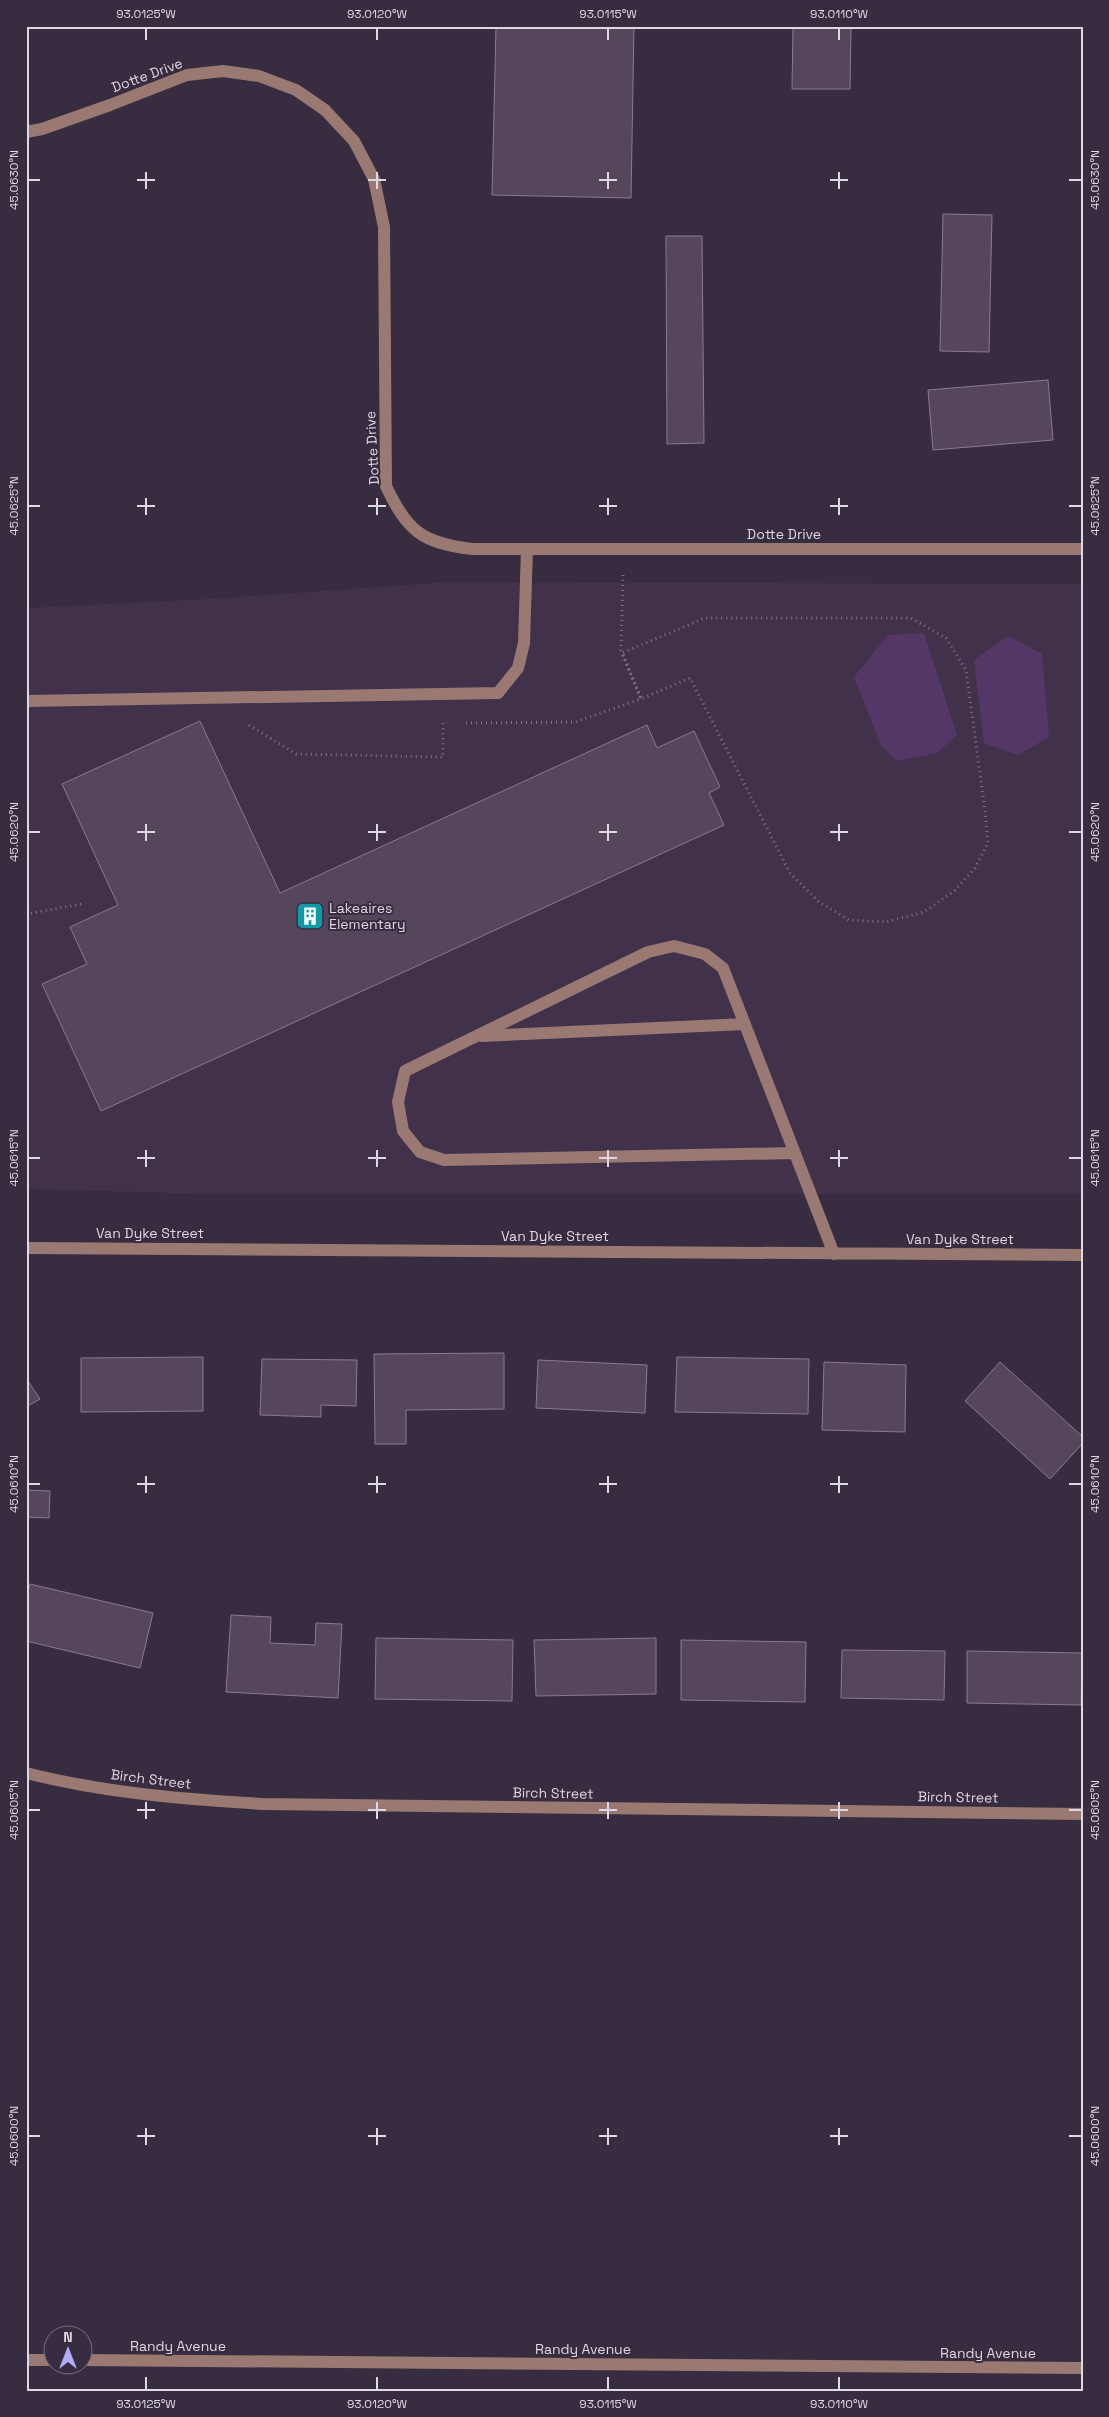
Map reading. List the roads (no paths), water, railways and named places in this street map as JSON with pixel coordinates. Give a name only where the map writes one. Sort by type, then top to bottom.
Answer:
[{"type":"street","name":"Dotte Drive","points":[[26,132],[42,129],[188,75],[224,72],[259,76],[296,90],[325,110],[354,141],[374,179],[384,227],[386,486],[398,512],[418,532],[444,546],[472,549],[1083,549]]},
{"type":"street","points":[[26,701],[498,694],[518,668],[524,643],[527,549]]},
{"type":"street","points":[[795,1153],[444,1160],[420,1152],[403,1131],[398,1102],[405,1071],[648,952],[674,946],[704,954],[722,968],[745,1024],[795,1153],[834,1254]]},
{"type":"street","points":[[477,1036],[745,1024]]},
{"type":"street","name":"Van Dyke Street","points":[[26,1248],[1083,1255]]},
{"type":"street","name":"Birch Street","points":[[26,1773],[61,1782],[152,1797],[263,1804],[1083,1814]]},
{"type":"street","points":[[26,2360],[42,2360]]},
{"type":"street","name":"Randy Avenue","points":[[92,2360],[1083,2368]]},
{"type":"place","name":"Lakeaires Elementary","points":[[310,916]]}]
